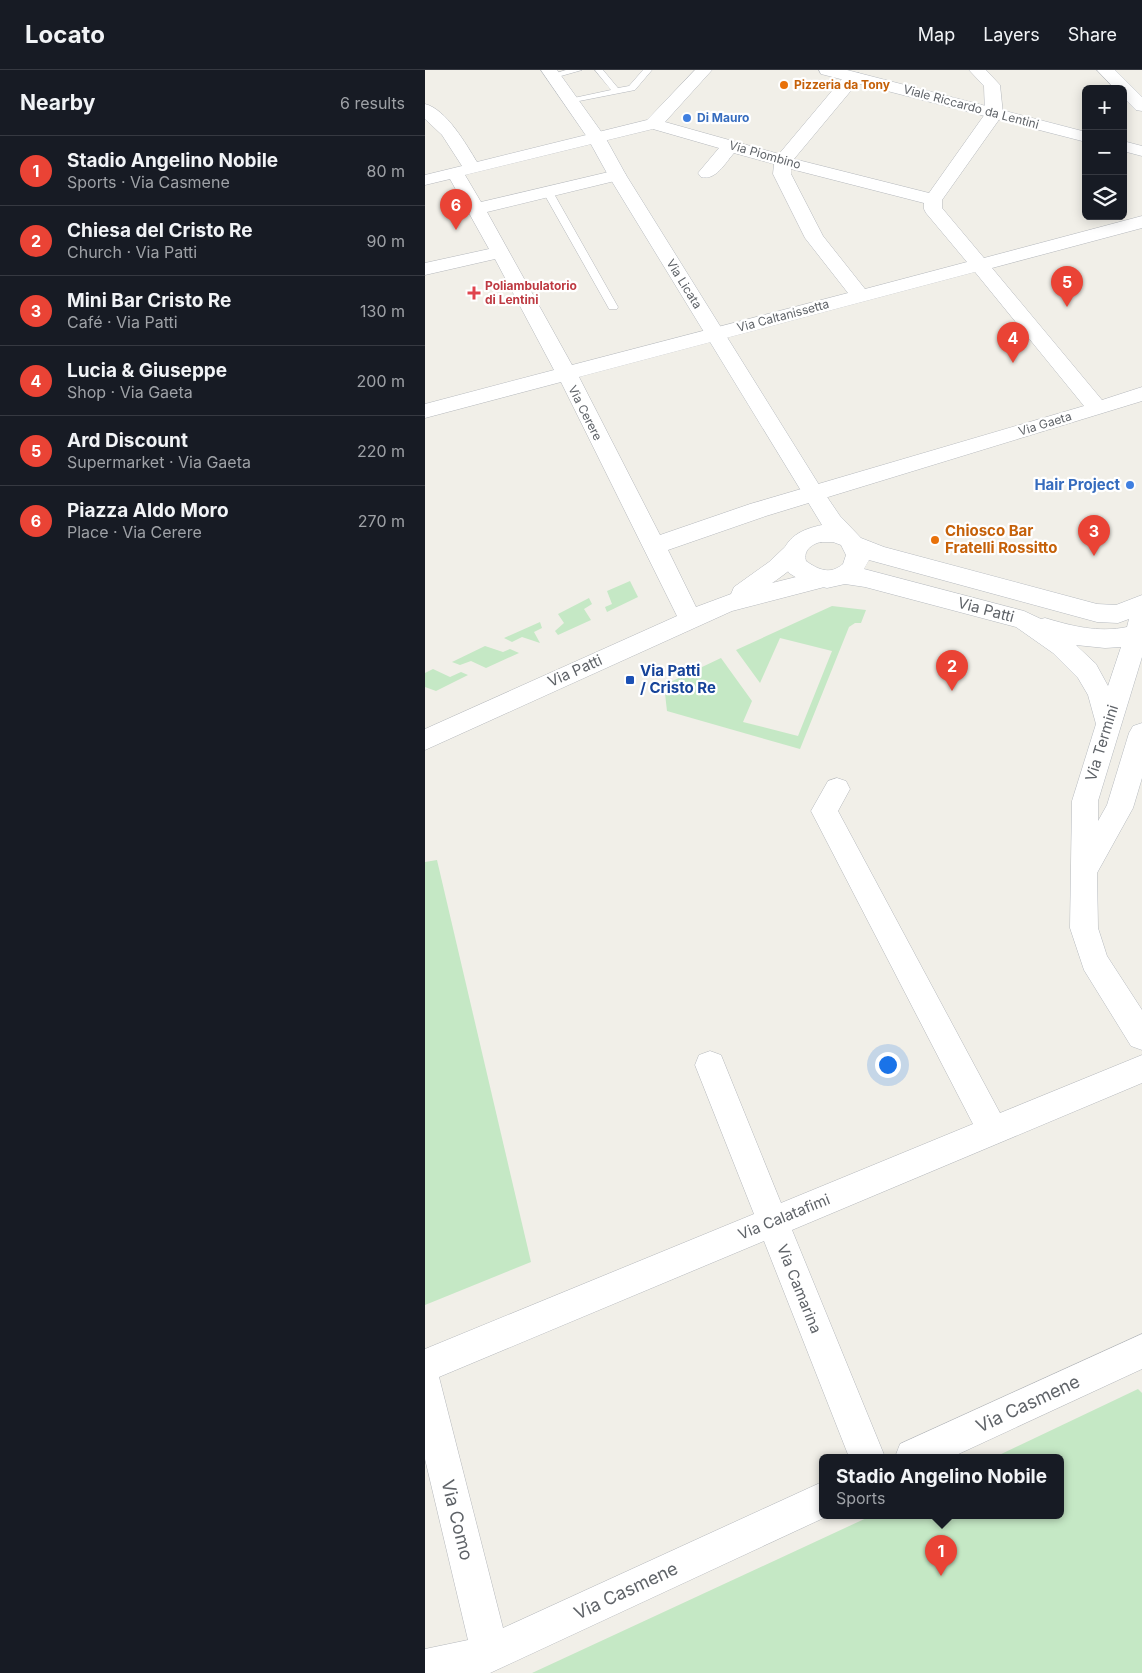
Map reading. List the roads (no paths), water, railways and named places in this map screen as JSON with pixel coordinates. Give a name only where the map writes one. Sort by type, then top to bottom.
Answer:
[{"type":"street","points":[[653,124],[704,70]]},
{"type":"street","name":"Viale Riccardo da Lentini","points":[[827,70],[1082,136]]},
{"type":"street","points":[[977,70],[992,85],[994,114],[933,200],[933,209],[1098,408]]},
{"type":"street","points":[[1105,70],[1142,106]]},
{"type":"street","name":"Via Licata","points":[[552,72],[596,138],[813,494],[831,520],[851,542]]},
{"type":"street","points":[[853,76],[783,161],[781,174],[814,238],[860,296]]},
{"type":"street","points":[[425,109],[449,132],[472,168]]},
{"type":"street","name":"Via Piombino","points":[[425,180],[653,124],[783,161],[933,200]]},
{"type":"street","points":[[707,173],[730,146]]},
{"type":"street","points":[[1127,147],[1142,151]]},
{"type":"street","name":"Via Cerere","points":[[455,172],[565,374],[690,620]]},
{"type":"street","points":[[476,209],[617,175]]},
{"type":"street","name":"Via Caltanissetta","points":[[425,411],[1142,222]]},
{"type":"street","points":[[425,269],[499,252]]},
{"type":"street","name":"Via Gaeta","points":[[654,546],[758,510],[1098,408],[1137,399]]},
{"type":"street","points":[[813,494],[814,521],[794,560],[805,573],[833,577]]},
{"type":"street","points":[[833,533],[851,542],[857,551],[858,558],[851,571],[726,604],[759,582],[801,544],[817,534],[833,533]]},
{"type":"street","name":"Via Patti","points":[[851,542],[877,554],[1097,613],[1118,614],[1142,604]]},
{"type":"street","name":"Via Patti","points":[[833,577],[865,578],[1024,620],[1061,646],[1087,671],[1100,694],[1109,724]]},
{"type":"street","name":"Via Patti","points":[[425,740],[726,604]]},
{"type":"street","points":[[1097,613],[1141,630]]},
{"type":"street","points":[[1024,620],[1074,637],[1105,640],[1141,630]]},
{"type":"street","name":"Via Termini","points":[[1141,630],[1131,693],[1109,724],[1085,801],[1083,873],[1084,928],[1093,961],[1142,1036]]},
{"type":"street","points":[[1087,671],[1131,693]]},
{"type":"street","points":[[1083,873],[1120,808],[1142,733]]},
{"type":"street","points":[[837,789],[824,811],[993,1131]]},
{"type":"street","name":"Via Camarina","points":[[710,1065],[866,1454]]},
{"type":"street","name":"Via Calatafimi","points":[[425,1366],[1142,1069]]},
{"type":"street","name":"Via Casmene","points":[[919,1454],[1142,1351]]},
{"type":"street","name":"Via Como","points":[[425,1386],[490,1654]]},
{"type":"street","name":"Via Casmene","points":[[425,1668],[490,1654],[819,1501]]},
{"type":"lane","points":[[552,72],[578,70]]},
{"type":"lane","points":[[599,70],[616,91]]},
{"type":"lane","points":[[572,101],[632,88],[648,70]]},
{"type":"lane","points":[[548,192],[613,307]]},
{"type":"place","name":"Pizzeria da Tony","points":[[784,85]]},
{"type":"place","name":"Di Mauro","points":[[687,118]]},
{"type":"place","name":"Piazza Aldo Moro","points":[[456,230]]},
{"type":"place","name":"Poliambulatorio di Lentini","points":[[474,293]]},
{"type":"place","name":"Ard Discount","points":[[1067,307]]},
{"type":"place","name":"Lucia & Giuseppe","points":[[1013,363]]},
{"type":"place","name":"Hair Project","points":[[1130,485]]},
{"type":"place","name":"Chiosco Bar Fratelli Rossitto","points":[[935,540]]},
{"type":"place","name":"Mini Bar Cristo Re","points":[[1094,556]]},
{"type":"place","name":"Via Patti / Cristo Re","points":[[630,680]]},
{"type":"place","name":"Chiesa del Cristo Re","points":[[952,691]]},
{"type":"place","name":"Stadio Angelino Nobile","points":[[941,1576]]}]
